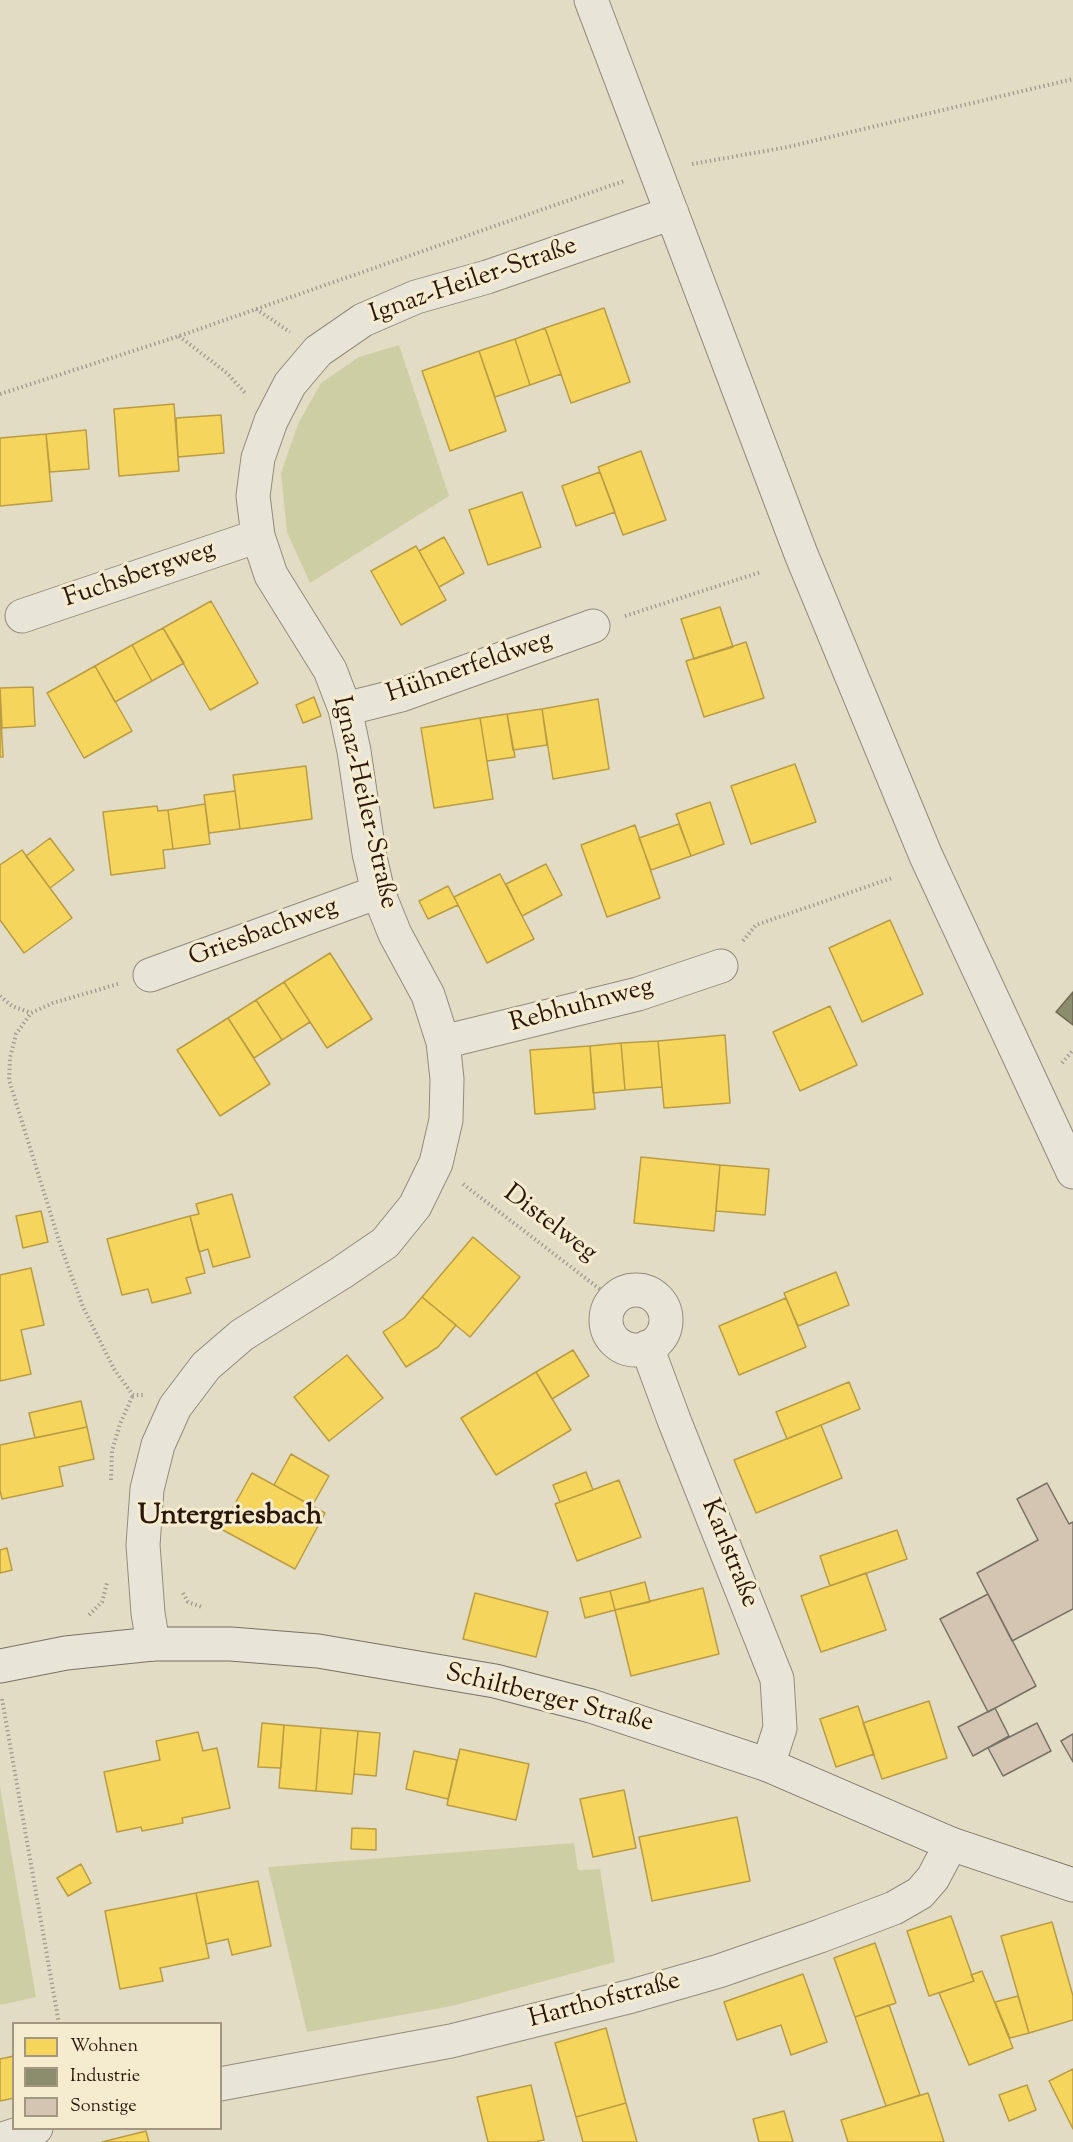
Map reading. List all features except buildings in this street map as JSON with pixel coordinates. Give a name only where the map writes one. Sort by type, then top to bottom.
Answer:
[{"type":"street","points":[[591,0],[801,554],[926,856],[1073,1172]]},
{"type":"street","name":"Ignaz-Heiler-Straße","points":[[153,1644],[148,1613],[143,1545],[147,1489],[158,1445],[175,1407],[206,1366],[242,1335],[385,1243],[416,1206],[436,1163],[446,1120],[447,1079],[442,1042],[428,995],[395,934],[378,892],[369,853],[354,751],[345,709],[330,670],[272,574],[258,536],[253,496],[258,458],[271,421],[290,384],[318,351],[363,320],[416,297],[487,277],[672,213]]},
{"type":"street","name":"Fuchsbergweg","points":[[22,616],[258,536]]},
{"type":"street","name":"Hühnerfeldweg","points":[[345,709],[401,695],[593,626]]},
{"type":"street","name":"Griesbachweg","points":[[150,975],[378,892]]},
{"type":"street","name":"Rebhuhnweg","points":[[442,1042],[638,994],[721,966]]},
{"type":"street","points":[[639,1290],[655,1297],[665,1312],[664,1329],[655,1343],[638,1350],[618,1344],[611,1337],[606,1318],[614,1300],[621,1294],[639,1290]]},
{"type":"street","name":"Karlstraße","points":[[647,1347],[777,1679],[780,1728],[768,1765]]},
{"type":"street","name":"Schiltberger Straße","points":[[0,1666],[66,1653],[153,1644],[231,1644],[318,1651],[495,1681],[591,1706],[768,1765],[951,1844],[1073,1885]]},
{"type":"street","name":"Harthofstraße","points":[[222,2084],[451,2041],[632,1996],[719,1971],[894,1908],[920,1893],[933,1878],[951,1844]]},
{"type":"street","points":[[0,2140],[30,2130]]},
{"type":"path","points":[[724,160],[788,147],[1073,79]]},
{"type":"path","points":[[0,394],[179,336],[656,169]]},
{"type":"path","points":[[179,336],[227,373],[271,421]]},
{"type":"path","points":[[593,626],[761,572]]},
{"type":"path","points":[[721,966],[756,926],[892,878]]},
{"type":"path","points":[[133,1395],[114,1369],[83,1307],[61,1247],[9,1080],[10,1058],[16,1034],[31,1013],[53,1003],[150,975]]},
{"type":"path","points":[[0,996],[12,1006],[31,1013]]},
{"type":"path","name":"Distelweg","points":[[460,1182],[614,1300]]},
{"type":"path","points":[[133,1395],[151,1394],[175,1407]]},
{"type":"path","points":[[110,1486],[112,1451],[133,1395]]},
{"type":"path","points":[[82,1620],[102,1602],[107,1587],[107,1576]]},
{"type":"path","points":[[182,1592],[188,1602],[202,1607],[212,1607]]},
{"type":"path","points":[[2,1698],[59,2022]]},
{"type":"green space","points":[[399,345],[449,496],[310,583],[287,532],[281,473],[298,424],[321,383],[359,357]]},
{"type":"green space","points":[[0,1787],[36,1997],[0,2005]]},
{"type":"green space","points":[[574,1843],[578,1870],[600,1869],[615,1962],[452,2006],[307,2032],[268,1867]]},
{"type":"district","name":"Untergriesbach","points":[[230,1518]]}]
